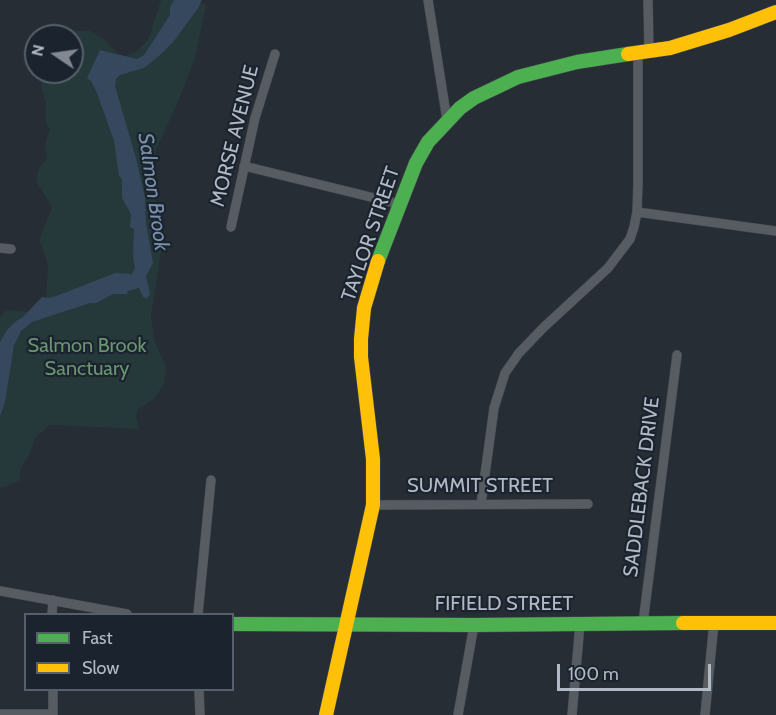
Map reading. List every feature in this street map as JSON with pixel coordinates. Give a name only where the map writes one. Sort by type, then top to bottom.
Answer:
[{"type":"street","points":[[428,0],[447,120]]},
{"type":"street","points":[[481,504],[494,408],[505,373],[519,353],[544,327],[608,268],[630,239],[637,212],[648,0]]},
{"type":"street","name":"TAYLOR STREET","points":[[326,715],[373,505],[373,459],[361,357],[362,323],[368,291],[399,204],[421,153],[447,120],[474,99],[518,77],[577,62],[670,48],[776,12]]},
{"type":"street","name":"MORSE AVENUE","points":[[231,227],[255,118],[275,54]]},
{"type":"street","points":[[244,166],[399,204]]},
{"type":"street","points":[[637,212],[776,231]]},
{"type":"street","points":[[0,248],[12,249]]},
{"type":"street","name":"SADDLEBACK DRIVE","points":[[643,623],[677,355]]},
{"type":"street","points":[[198,613],[211,480]]},
{"type":"street","name":"SUMMIT STREET","points":[[373,505],[588,504]]},
{"type":"street","points":[[0,591],[117,613]]},
{"type":"street","points":[[52,613],[53,600]]},
{"type":"street","points":[[705,715],[714,622]]},
{"type":"street","name":"FIFIELD STREET","points":[[234,624],[776,623]]},
{"type":"street","points":[[572,715],[580,624]]},
{"type":"street","points":[[458,715],[474,625]]},
{"type":"street","points":[[0,714],[53,715],[53,691]]},
{"type":"street","points":[[199,691],[200,715]]},
{"type":"green space","name":"Salmon Brook Sanctuary","points":[[161,0],[186,0],[206,5],[195,58],[156,150],[153,175],[162,245],[151,316],[154,340],[166,367],[164,384],[153,400],[138,409],[136,416],[139,429],[50,425],[35,438],[29,455],[21,467],[19,481],[0,488],[0,317],[9,310],[29,312],[46,298],[48,266],[39,240],[52,207],[36,181],[39,168],[47,159],[45,143],[50,130],[46,124],[46,104],[41,84],[84,84],[84,31],[90,31],[104,39],[118,54],[100,50],[119,59],[136,52],[149,38]]},
{"type":"water","points":[[174,0],[202,0],[174,41],[160,55],[144,68],[120,75],[116,79],[115,86],[145,198],[146,223],[153,263],[146,276],[150,294],[147,298],[143,297],[139,288],[128,291],[127,294],[113,294],[96,303],[32,322],[21,331],[14,345],[5,402],[0,416],[0,342],[7,330],[42,297],[50,298],[115,273],[132,274],[135,268],[134,229],[130,227],[131,214],[122,198],[122,179],[119,176],[114,141],[97,93],[87,78],[100,50],[137,59],[144,55],[170,15],[170,7]]},
{"type":"traffic: fast","points":[[378,261],[416,163],[428,142],[460,108],[474,98],[518,77],[577,62],[628,54]]},
{"type":"traffic: fast","points":[[234,624],[683,623]]},
{"type":"traffic: slow","points":[[628,54],[670,48],[729,30],[776,12]]},
{"type":"traffic: slow","points":[[326,715],[373,505],[373,459],[361,339],[364,308],[378,261]]},
{"type":"traffic: slow","points":[[683,623],[776,623]]},
{"type":"water label","name":"Salmon Brook","points":[[153,192]]}]
